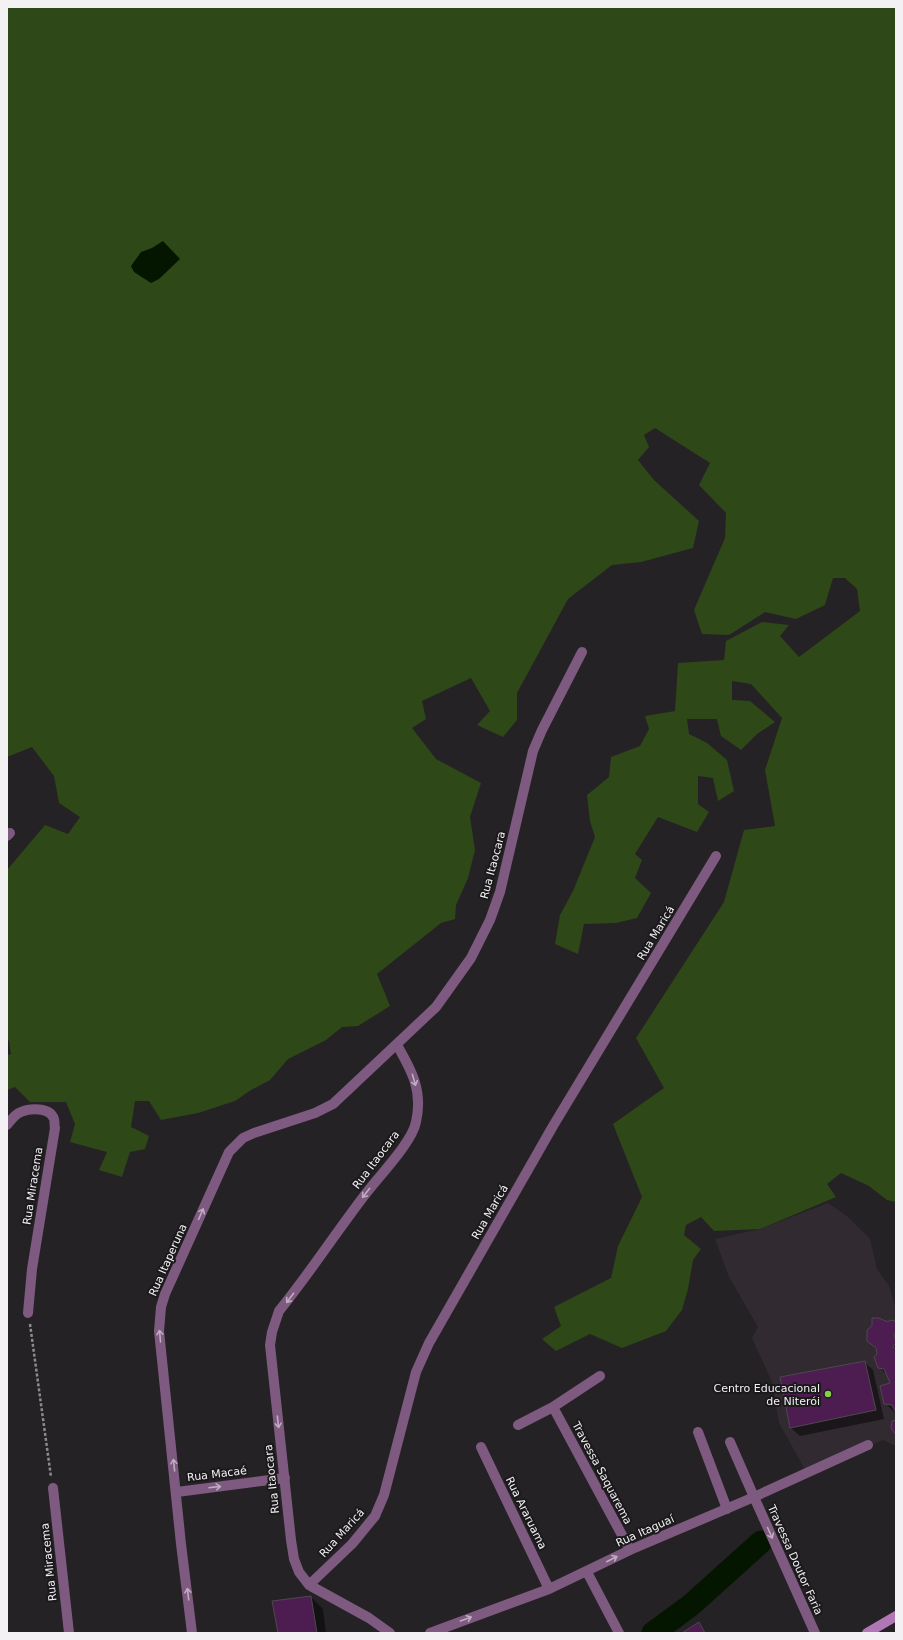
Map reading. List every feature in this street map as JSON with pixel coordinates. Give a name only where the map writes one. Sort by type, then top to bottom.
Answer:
[{"type":"main road","points":[[867,1633],[896,1616]]},
{"type":"street","name":"Rua Itaocara","points":[[390,1633],[369,1618],[309,1585],[298,1572],[294,1559],[284,1478],[270,1345],[272,1332],[279,1311],[407,1141],[416,1124],[419,1098],[416,1084],[412,1072],[397,1045],[436,1007],[471,958],[490,920],[500,892],[507,865],[533,751],[542,730],[582,652]]},
{"type":"street","name":"Rua Maricá","points":[[309,1585],[352,1544],[375,1516],[384,1495],[416,1372],[429,1343],[553,1126],[716,856]]},
{"type":"street","name":"Rua Itaperuna","points":[[192,1633],[159,1331],[159,1316],[165,1294],[229,1152],[243,1138],[254,1133],[315,1114],[333,1104],[397,1045]]},
{"type":"street","name":"Rua Miracema","points":[[7,1125],[20,1112],[33,1109],[50,1113],[54,1119],[54,1128],[32,1269],[28,1313]]},
{"type":"street","points":[[518,1425],[553,1407],[600,1376]]},
{"type":"street","name":"Travessa Saquarema","points":[[553,1407],[630,1550]]},
{"type":"street","points":[[698,1432],[727,1509]]},
{"type":"street","name":"Travessa Doutor Faria","points":[[730,1442],[815,1633]]},
{"type":"street","name":"Rua Itaguaí","points":[[430,1633],[549,1589],[630,1550],[754,1498],[868,1445]]},
{"type":"street","name":"Rua Araruama","points":[[481,1447],[549,1589]]},
{"type":"street","name":"Rua Macaé","points":[[176,1492],[284,1478]]},
{"type":"street","name":"Rua Miracema","points":[[53,1488],[69,1633]]},
{"type":"street","points":[[587,1572],[619,1633]]},
{"type":"path","points":[[28,1313],[53,1488]]},
{"type":"shaded area","points":[[163,241],[180,259],[159,279],[151,283],[134,272],[131,266],[141,252],[152,248]]},
{"type":"shaded area","points":[[828,1203],[847,1216],[870,1239],[877,1269],[889,1286],[896,1309],[896,1446],[883,1440],[807,1473],[779,1423],[772,1382],[752,1338],[758,1327],[729,1277],[715,1239],[760,1229]]},
{"type":"green space","points":[[7,7],[896,7],[896,1202],[887,1200],[869,1186],[841,1173],[827,1184],[836,1197],[760,1229],[714,1231],[701,1217],[686,1225],[684,1235],[701,1249],[693,1260],[688,1289],[682,1310],[666,1331],[622,1348],[590,1334],[556,1351],[542,1339],[561,1326],[554,1307],[611,1278],[618,1246],[642,1197],[613,1124],[664,1088],[636,1038],[724,902],[744,830],[775,826],[765,770],[782,718],[751,684],[732,681],[732,700],[750,701],[775,722],[757,734],[741,750],[721,736],[717,719],[687,719],[689,734],[707,743],[727,760],[734,791],[718,801],[713,778],[698,776],[698,804],[709,812],[697,832],[658,817],[635,854],[642,860],[635,878],[651,893],[637,918],[616,923],[584,924],[578,954],[555,944],[560,915],[573,891],[595,837],[590,821],[587,795],[609,777],[611,757],[640,746],[649,729],[645,716],[675,711],[678,663],[724,660],[726,641],[762,622],[789,625],[780,636],[799,657],[860,611],[857,589],[845,578],[833,578],[825,605],[796,619],[765,612],[729,635],[702,634],[694,610],[725,538],[726,513],[699,485],[710,463],[655,428],[644,435],[649,447],[638,460],[654,480],[699,521],[693,548],[641,562],[612,565],[568,599],[517,693],[517,720],[503,737],[477,725],[490,711],[471,678],[422,701],[426,719],[412,728],[436,759],[481,783],[470,817],[475,850],[468,878],[456,905],[455,919],[441,923],[377,974],[390,1006],[358,1026],[342,1027],[326,1040],[288,1059],[270,1080],[251,1090],[235,1101],[198,1113],[161,1120],[149,1101],[135,1101],[131,1127],[149,1136],[145,1149],[130,1152],[122,1177],[99,1170],[107,1152],[70,1142],[75,1124],[66,1102],[30,1102],[15,1087],[7,1090],[7,1055],[11,1054],[9,1041],[7,1039],[7,870],[45,825],[68,834],[80,817],[59,803],[54,776],[32,747],[7,757]]},
{"type":"building","points":[[872,1318],[879,1318],[888,1322],[890,1320],[896,1321],[896,1332],[894,1334],[896,1343],[893,1347],[896,1349],[896,1413],[892,1405],[884,1404],[880,1386],[890,1383],[884,1369],[878,1368],[874,1357],[877,1354],[876,1348],[867,1341],[867,1330],[872,1326]]},
{"type":"building","name":"Centro Educacional de Niterói","points":[[865,1361],[876,1410],[790,1428],[780,1377]]},
{"type":"building","points":[[896,1420],[896,1435],[891,1428],[892,1421]]},
{"type":"building","points":[[311,1596],[317,1633],[278,1633],[272,1601]]},
{"type":"building","points":[[699,1622],[705,1633],[682,1633]]},
{"type":"waterway","points":[[653,1633],[691,1605],[761,1542]]},
{"type":"place","name":"Centro Educacional de Niterói","points":[[828,1394]]}]
